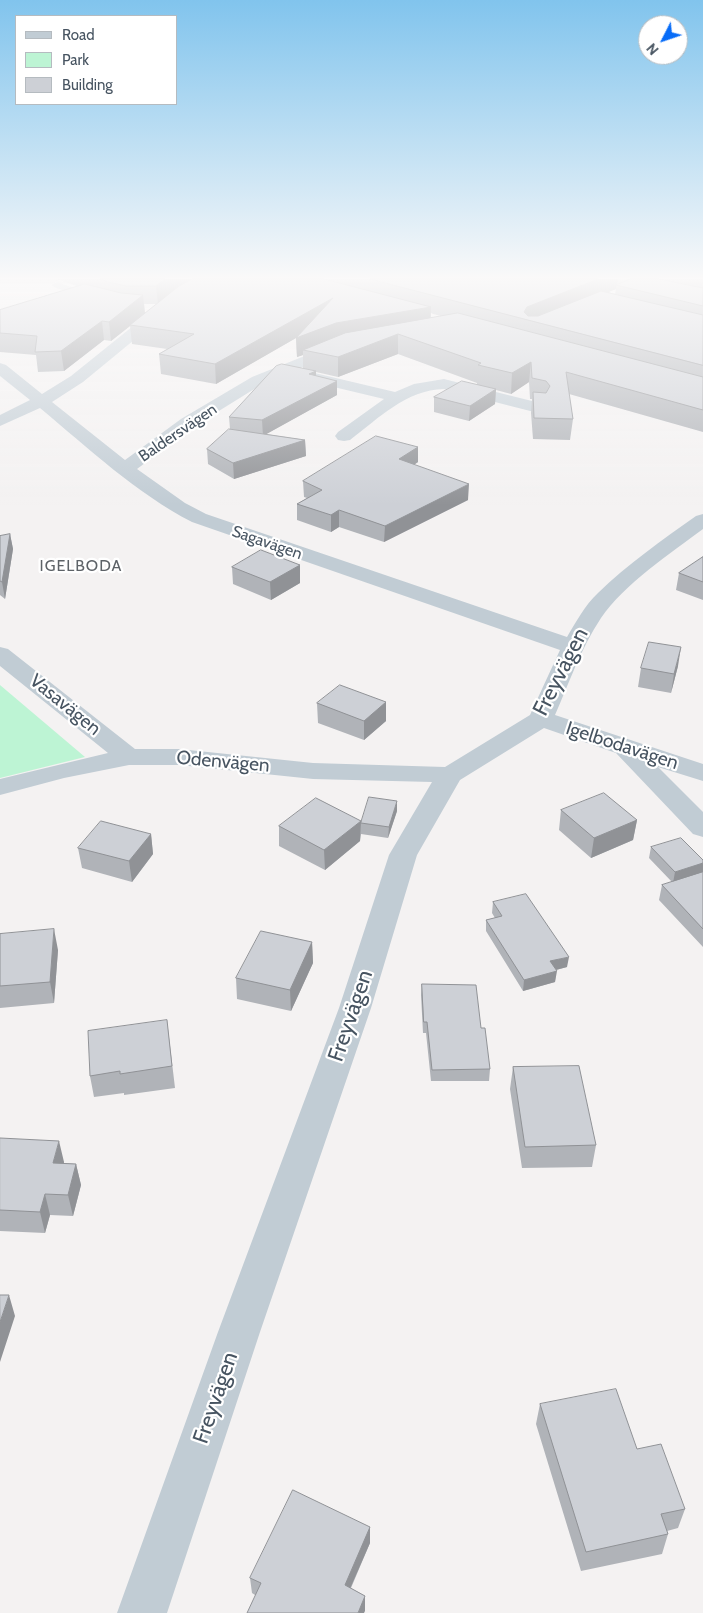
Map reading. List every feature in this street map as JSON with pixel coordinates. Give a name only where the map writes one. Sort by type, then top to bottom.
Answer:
[{"type":"street","points":[[0,421],[42,401],[77,379],[107,354]]},
{"type":"street","name":"Baldersvägen","points":[[125,469],[187,423],[258,380],[319,354]]},
{"type":"street","name":"Sagavägen","points":[[0,368],[125,469],[178,507],[198,518],[573,647]]},
{"type":"street","points":[[281,370],[397,397]]},
{"type":"street","points":[[344,436],[397,397],[416,387],[429,384],[444,384],[538,408]]},
{"type":"street","name":"Freyvägen","points":[[142,1613],[239,1332],[355,1008],[403,855],[450,775],[541,719],[573,647],[590,616],[605,598],[652,557],[701,524]]},
{"type":"street","name":"Vasavägen","points":[[0,654],[129,757]]},
{"type":"street","name":"Igelbodavägen","points":[[541,719],[703,773]]},
{"type":"street","points":[[625,747],[703,828]]},
{"type":"street","name":"Odenvägen","points":[[0,787],[62,771],[129,757],[179,757],[313,771],[450,775]]},
{"type":"green space","points":[[0,685],[85,757],[0,778]]},
{"type":"building","points":[[161,354],[232,354],[215,364]]},
{"type":"building","points":[[324,354],[345,354],[338,357]]},
{"type":"building","points":[[456,354],[616,354],[703,377],[703,410],[566,372],[573,419],[534,418],[533,392],[546,393],[550,386],[546,381],[532,378],[531,362],[512,373],[478,365],[481,363]]},
{"type":"building","points":[[661,354],[703,354],[703,365]]},
{"type":"building","points":[[282,364],[316,371],[309,374],[337,381],[262,420],[229,417],[276,366]]},
{"type":"building","points":[[462,381],[496,389],[470,406],[434,397]]},
{"type":"building","points":[[229,429],[305,440],[233,463],[207,449]]},
{"type":"building","points":[[376,436],[418,447],[399,459],[469,484],[385,526],[339,510],[331,515],[297,504],[322,490],[303,481]]},
{"type":"building","points":[[10,534],[2,582],[0,581],[0,536]]},
{"type":"building","points":[[261,550],[300,565],[270,582],[232,567]]},
{"type":"building","points":[[703,557],[703,582],[679,573]]},
{"type":"building","points":[[649,642],[681,647],[674,674],[641,668]]},
{"type":"building","points":[[340,685],[386,702],[364,721],[317,703]]},
{"type":"building","points":[[604,793],[637,820],[594,838],[561,810]]},
{"type":"building","points":[[369,797],[397,801],[389,827],[361,823]]},
{"type":"building","points":[[316,798],[361,821],[324,850],[279,826]]},
{"type":"building","points":[[101,821],[151,834],[129,861],[78,848]]},
{"type":"building","points":[[681,838],[703,860],[703,863],[675,872],[651,847]]},
{"type":"building","points":[[703,872],[703,929],[662,885]]},
{"type":"building","points":[[526,894],[569,957],[550,961],[557,971],[524,980],[486,920],[502,916],[493,902]]},
{"type":"building","points":[[54,929],[50,982],[0,986],[0,934]]},
{"type":"building","points":[[261,931],[312,942],[290,990],[236,978]]},
{"type":"building","points":[[422,984],[476,985],[481,1028],[485,1028],[490,1069],[432,1070],[427,1022],[424,1022]]},
{"type":"building","points":[[167,1020],[172,1066],[120,1074],[120,1071],[90,1076],[88,1031]]},
{"type":"building","points":[[579,1066],[596,1145],[525,1147],[513,1067]]},
{"type":"building","points":[[0,1138],[59,1141],[53,1163],[76,1164],[68,1195],[45,1194],[40,1212],[0,1210]]},
{"type":"building","points":[[0,1295],[9,1295],[0,1322]]},
{"type":"building","points":[[616,1389],[637,1449],[661,1444],[685,1509],[661,1514],[668,1534],[586,1552],[540,1404]]},
{"type":"building","points":[[293,1490],[370,1527],[345,1585],[365,1596],[358,1613],[247,1613],[261,1583],[250,1578]]},
{"type":"district","name":"IGELBODA","points":[[81,566]]}]
